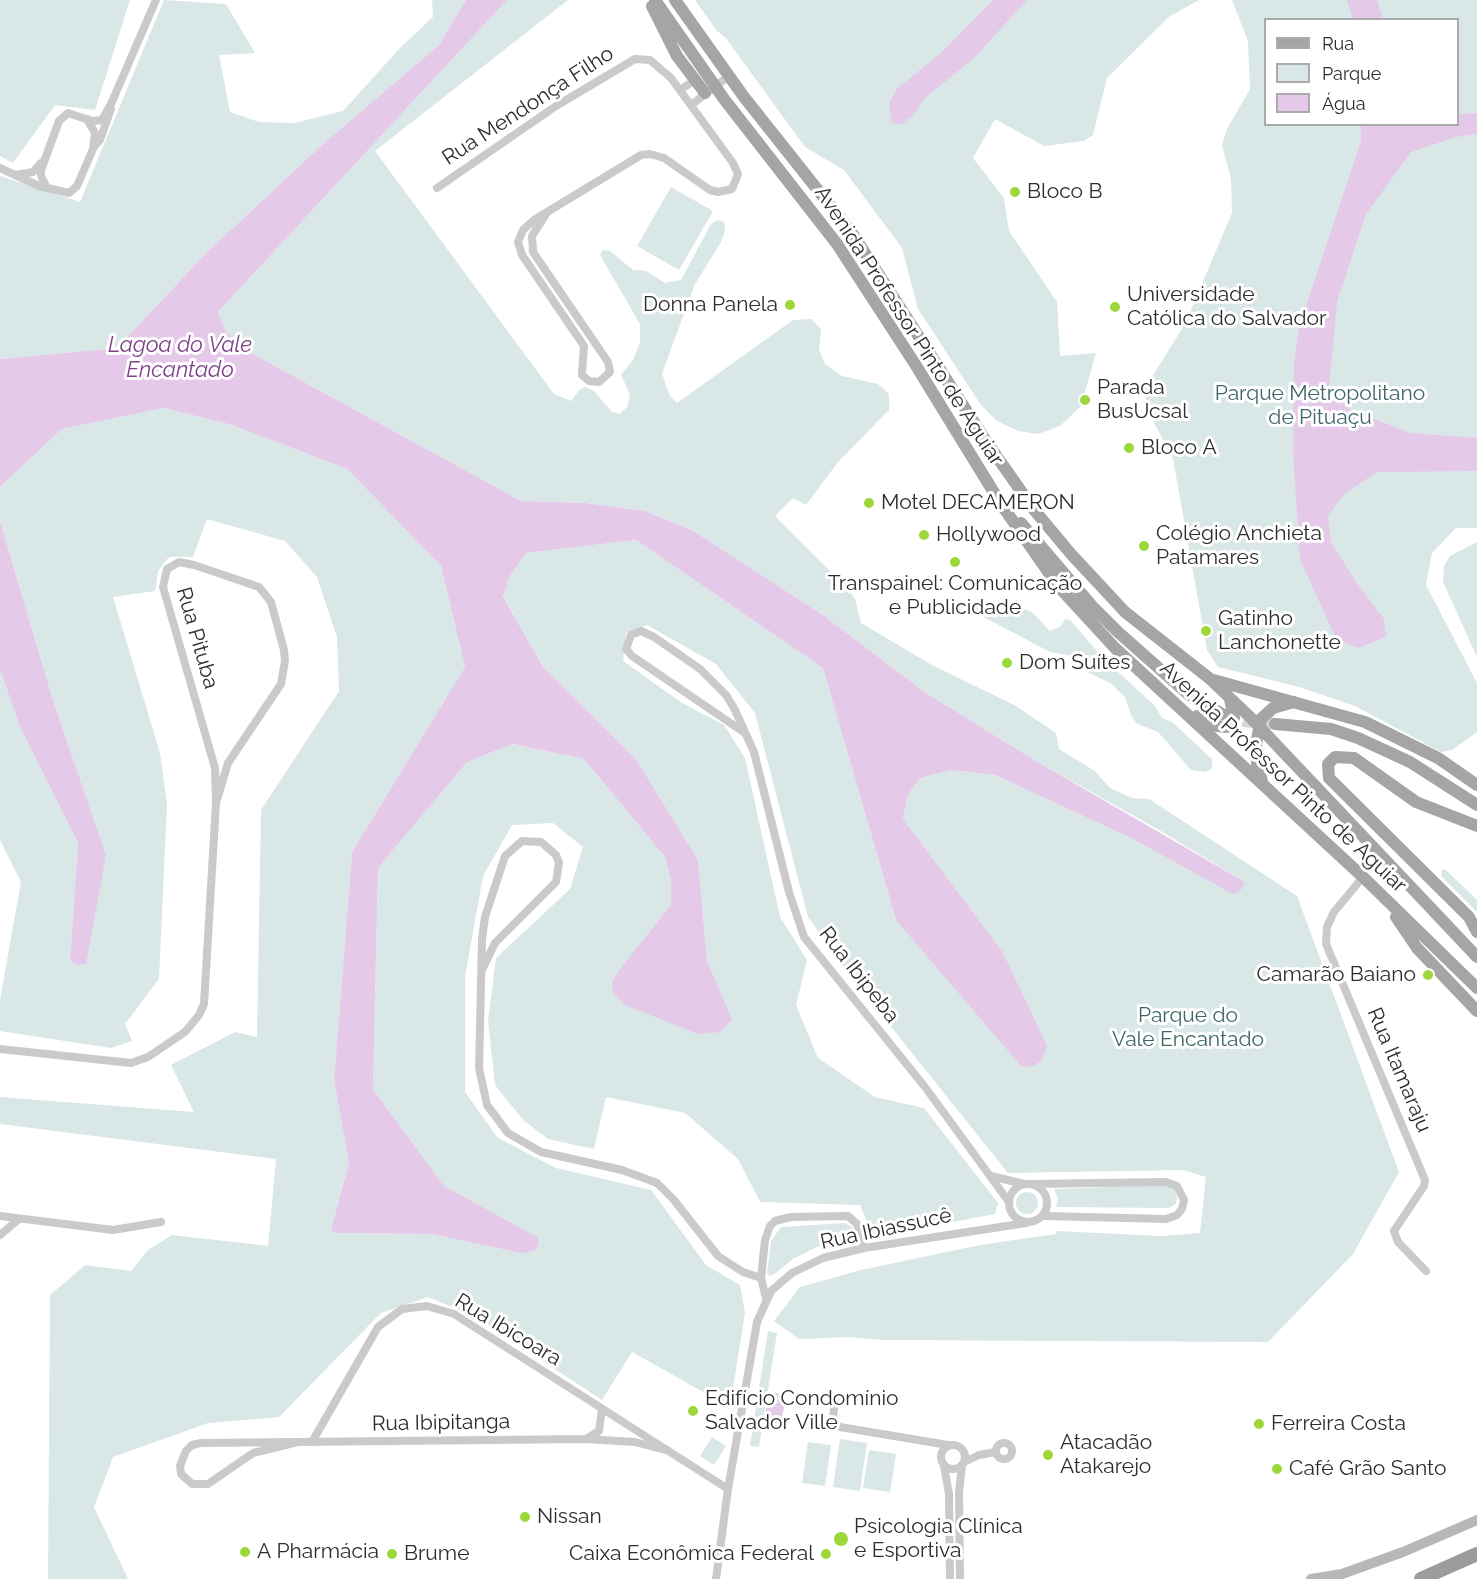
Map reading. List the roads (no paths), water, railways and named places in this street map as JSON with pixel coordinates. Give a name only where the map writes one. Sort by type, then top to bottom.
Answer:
[{"type":"highway","points":[[1421,1579],[1477,1554]]},
{"type":"main road","points":[[649,0],[677,56],[694,80],[710,90]]},
{"type":"main road","name":"Avenida Professor Pinto de Aguiar","points":[[655,0],[710,90],[837,244],[1031,550],[1076,607],[1383,896],[1458,972],[1477,988]]},
{"type":"main road","name":"Avenida Professor Pinto de Aguiar","points":[[675,0],[729,76],[852,234],[972,421],[1035,511],[1109,598],[1230,697],[1477,955]]},
{"type":"main road","points":[[1001,504],[1118,632],[1188,694],[1222,714]]},
{"type":"main road","points":[[1209,678],[1346,714],[1382,729],[1438,758],[1477,785]]},
{"type":"main road","points":[[1180,707],[1211,724],[1227,727],[1234,718],[1230,697]]},
{"type":"main road","points":[[1264,784],[1257,760],[1258,725],[1261,719],[1274,708],[1299,701]]},
{"type":"main road","points":[[1275,724],[1331,729],[1358,738],[1410,762],[1477,804]]},
{"type":"main road","points":[[1257,760],[1258,755],[1266,751],[1291,762]]},
{"type":"main road","points":[[1477,826],[1416,802],[1354,758],[1335,757],[1328,764],[1329,778],[1468,917],[1477,932]]},
{"type":"main road","points":[[1383,896],[1417,948],[1477,1011]]},
{"type":"main road","points":[[1437,970],[1458,972],[1468,966],[1477,955]]},
{"type":"main road","points":[[1311,1579],[1342,1574],[1403,1552],[1477,1520]]},
{"type":"street","points":[[47,188],[41,176],[44,159],[63,116],[74,114],[99,121],[111,104],[156,0]]},
{"type":"street","name":"Rua Mendonça Filho","points":[[437,188],[556,106],[635,59],[650,60],[680,90],[736,168],[737,181],[732,189],[725,192],[710,189],[664,158],[650,154],[641,155],[546,214]]},
{"type":"street","points":[[691,105],[729,76]]},
{"type":"street","points":[[680,90],[694,80]]},
{"type":"street","points":[[0,168],[64,194],[73,190],[110,115],[111,104]]},
{"type":"street","points":[[86,119],[95,133],[93,149]]},
{"type":"street","points":[[15,175],[33,172],[44,159]]},
{"type":"street","points":[[546,214],[532,236],[533,252],[608,362],[610,372],[599,382],[589,381],[582,375],[584,346],[518,248],[523,230],[534,220],[546,214]]},
{"type":"street","name":"Rua Pituba","points":[[0,1048],[131,1063],[148,1057],[193,1025],[204,1005],[216,803],[212,755],[163,587],[167,569],[179,562],[252,582],[259,587],[271,602],[285,661],[281,684],[232,757],[216,803]]},
{"type":"street","name":"Rua Ibipeba","points":[[745,733],[632,656],[626,649],[631,635],[647,633],[700,669],[726,694],[745,733],[754,752],[789,892],[804,937],[925,1087],[1009,1202]]},
{"type":"street","points":[[212,755],[222,758],[232,757]]},
{"type":"street","points":[[482,970],[495,944],[556,882],[559,863],[556,855],[541,842],[522,841],[505,856],[485,917],[482,970],[479,1068],[487,1106],[496,1120],[522,1143],[541,1152],[622,1170],[657,1183],[674,1200],[718,1256],[743,1272],[761,1278]]},
{"type":"street","name":"Rua Itamaraju","points":[[1363,877],[1334,912],[1326,927],[1326,944],[1425,1180],[1424,1186],[1394,1231],[1398,1242],[1426,1271]]},
{"type":"street","points":[[992,1176],[1028,1184],[1166,1182],[1177,1186],[1184,1200],[1182,1209],[1177,1215],[1166,1219],[1044,1216]]},
{"type":"street","points":[[1028,1184],[1045,1194],[1048,1205],[1044,1216],[1039,1220],[1026,1223],[1011,1213],[1009,1202],[1013,1191],[1028,1184]]},
{"type":"street","name":"Rua Ibiassucê","points":[[987,1227],[1001,1222],[1011,1213]]},
{"type":"street","points":[[0,1216],[113,1230],[161,1222]]},
{"type":"street","points":[[766,1298],[761,1278],[767,1232],[775,1221],[782,1218],[848,1216],[857,1224],[864,1248]]},
{"type":"street","points":[[0,1235],[19,1219]]},
{"type":"street","name":"Rua Ibiassucê","points":[[716,1579],[728,1489],[757,1322],[766,1298],[778,1284],[801,1268],[823,1258],[864,1248],[987,1227],[1026,1223]]},
{"type":"street","name":"Rua Ibicoara","points":[[312,1442],[378,1327],[402,1309],[413,1306],[439,1308],[453,1314],[728,1489]]},
{"type":"street","points":[[835,1401],[833,1418],[837,1425],[927,1443],[957,1445],[963,1450],[979,1455]]},
{"type":"street","points":[[585,1439],[599,1431],[602,1424],[602,1409]]},
{"type":"street","name":"Rua Ibipitanga","points":[[298,1442],[253,1453],[208,1484],[192,1484],[182,1474],[182,1458],[192,1445],[298,1442],[585,1439],[635,1442],[669,1451]]},
{"type":"street","points":[[927,1443],[942,1462],[951,1469],[979,1455],[996,1452]]},
{"type":"street","points":[[948,1445],[942,1450],[942,1462],[949,1494],[950,1579]]},
{"type":"street","points":[[960,1579],[959,1492],[963,1450]]},
{"type":"water","name":"Lagoa do Vale Encantado","points":[[466,0],[507,0],[218,312],[225,330],[244,349],[521,501],[586,503],[645,511],[692,530],[823,615],[926,693],[1036,761],[1245,882],[1240,891],[1233,894],[1133,839],[995,775],[951,770],[920,778],[908,795],[903,819],[1002,951],[1047,1046],[1042,1060],[1033,1066],[1022,1067],[896,920],[823,668],[636,540],[526,553],[510,576],[503,596],[543,667],[636,759],[698,860],[707,960],[732,1019],[720,1032],[698,1034],[625,1005],[613,993],[612,981],[671,905],[671,881],[665,857],[584,759],[513,744],[467,762],[378,868],[373,1089],[444,1186],[537,1237],[539,1244],[534,1251],[521,1253],[431,1234],[335,1233],[331,1229],[349,1163],[334,1080],[352,852],[465,667],[441,566],[347,469],[232,425],[164,408],[62,429],[0,487],[0,359],[117,348],[207,252],[323,144],[439,45]]},
{"type":"water","points":[[993,0],[1027,0],[973,59],[926,97],[914,114],[902,124],[892,123],[889,103],[897,89],[944,50]]},
{"type":"water","points":[[1347,0],[1377,0],[1383,18],[1353,18]]},
{"type":"water","points":[[1477,113],[1477,134],[1456,137],[1411,152],[1366,214],[1337,302],[1329,387],[1349,409],[1410,433],[1477,438],[1477,471],[1377,472],[1344,494],[1328,516],[1331,542],[1356,582],[1384,619],[1386,637],[1358,648],[1336,639],[1300,559],[1293,452],[1294,363],[1299,327],[1361,141],[1361,126],[1459,126],[1459,114]]},
{"type":"water","points":[[0,521],[53,700],[106,855],[86,964],[77,965],[70,960],[78,843],[20,727],[0,670]]},
{"type":"water","points":[[773,1392],[782,1395],[784,1408],[781,1420],[773,1426],[764,1425],[766,1406],[771,1406]]},
{"type":"tunnel","points":[[1226,715],[1245,721],[1275,724]]},
{"type":"place","name":"Bloco B","points":[[1015,192]]},
{"type":"place","name":"Donna Panela","points":[[790,305]]},
{"type":"place","name":"Universidade Católica do Salvador","points":[[1115,307]]},
{"type":"place","name":"Parada BusUcsal","points":[[1085,400]]},
{"type":"place","name":"Bloco A","points":[[1129,448]]},
{"type":"place","name":"Motel DECAMERON","points":[[869,503]]},
{"type":"place","name":"Hollywood","points":[[924,535]]},
{"type":"place","name":"Colégio Anchieta Patamares","points":[[1144,546]]},
{"type":"place","name":"Transpainel: Comunicação e Publicidade","points":[[955,562]]},
{"type":"place","name":"Gatinho Lanchonette","points":[[1206,631]]},
{"type":"place","name":"Dom Suítes","points":[[1007,663]]},
{"type":"place","name":"Camarão Baiano","points":[[1428,975]]},
{"type":"place","name":"Edifício Condomínio Salvador Ville","points":[[693,1411]]},
{"type":"place","name":"Ferreira Costa","points":[[1259,1424]]},
{"type":"place","name":"Atacadão Atakarejo","points":[[1048,1455]]},
{"type":"place","name":"Café Grão Santo","points":[[1277,1469]]},
{"type":"place","name":"Nissan","points":[[525,1517]]},
{"type":"place","name":"Psicologia Clínica e Esportiva","points":[[841,1539]]},
{"type":"place","name":"A Pharmácia","points":[[245,1552]]},
{"type":"place","name":"Brume","points":[[392,1554]]},
{"type":"place","name":"Caixa Econômica Federal","points":[[826,1554]]},
{"type":"park label","name":"Parque Metropolitano de Pituaçu","points":[[1320,406]]},
{"type":"park label","name":"Parque do Vale Encantado","points":[[1188,1028]]}]
